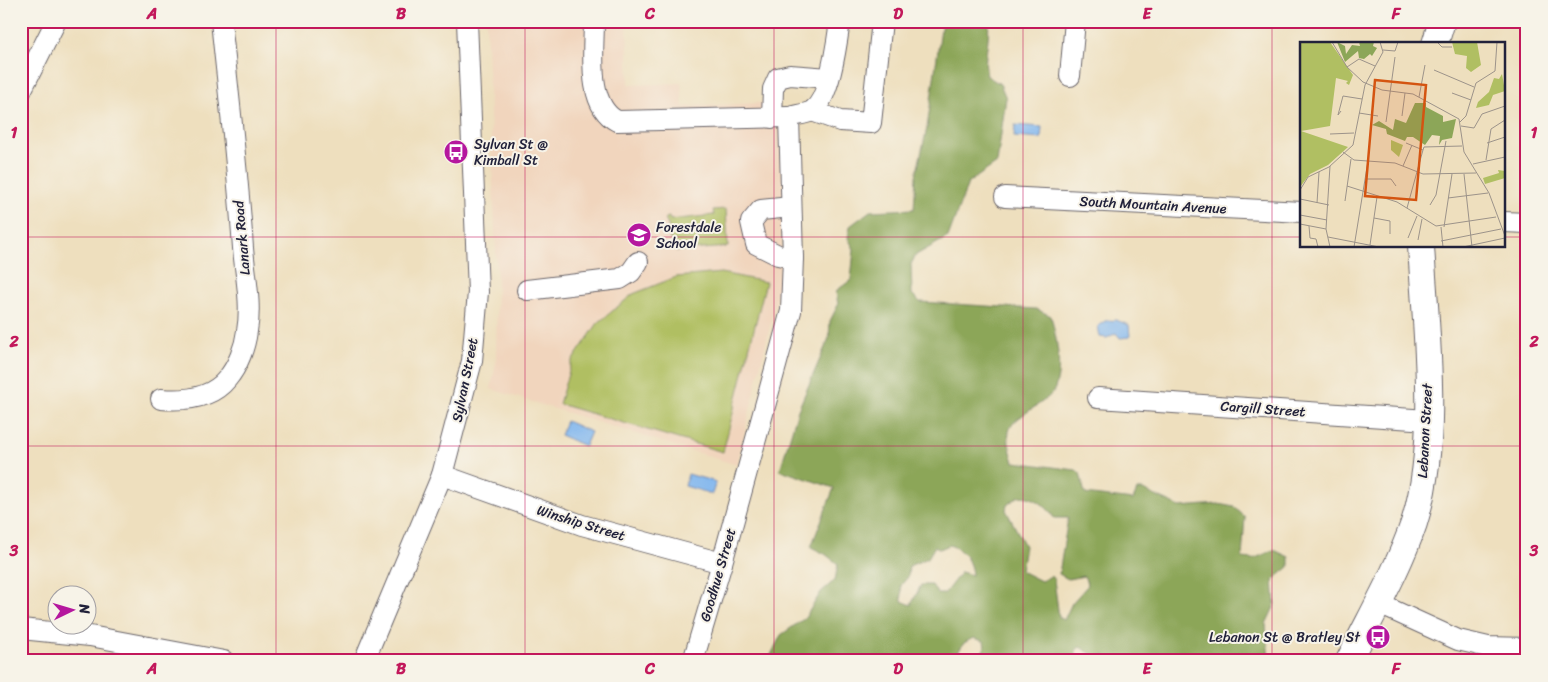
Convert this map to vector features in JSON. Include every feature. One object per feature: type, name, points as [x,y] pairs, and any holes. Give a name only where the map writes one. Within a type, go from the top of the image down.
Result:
[{"type":"main road","points":[[1436,42],[1442,21]]},
{"type":"main road","name":"Lebanon Street","points":[[1349,661],[1404,547],[1417,511],[1425,465],[1428,420],[1421,248]]},
{"type":"street","points":[[21,91],[56,21]]},
{"type":"street","name":"Lanark Road","points":[[161,399],[181,401],[199,398],[217,389],[228,379],[238,362],[248,330],[242,230],[221,21]]},
{"type":"street","name":"Sylvan Street","points":[[364,661],[442,476],[472,360],[476,323],[475,190],[468,21]]},
{"type":"street","points":[[594,21],[594,77],[597,93],[609,116],[617,121],[781,117],[812,111],[840,121],[870,123],[882,21]]},
{"type":"street","points":[[812,111],[821,99],[829,78],[840,21]]},
{"type":"street","points":[[1070,76],[1076,21]]},
{"type":"street","points":[[781,117],[774,86],[778,78],[790,75],[829,78]]},
{"type":"street","name":"Goodhue Street","points":[[693,661],[722,563],[791,311],[792,208],[781,117]]},
{"type":"street","name":"South Mountain Avenue","points":[[1005,197],[1300,212]]},
{"type":"street","points":[[792,208],[761,210],[751,222],[756,244],[778,255],[792,258]]},
{"type":"street","points":[[1506,222],[1527,223]]},
{"type":"street","points":[[527,290],[620,279],[631,272],[638,262]]},
{"type":"street","name":"Cargill Street","points":[[1098,398],[1428,420]]},
{"type":"street","name":"Winship Street","points":[[442,476],[582,525],[722,563]]},
{"type":"street","points":[[1377,603],[1458,640],[1488,647],[1527,648]]},
{"type":"street","points":[[21,629],[90,636],[224,661]]},
{"type":"shaded area","name":"Forestdale School","points":[[486,21],[627,21],[629,85],[681,83],[683,107],[778,102],[784,194],[781,279],[737,465],[491,389],[496,362],[497,276]]},
{"type":"green space","points":[[942,21],[988,21],[985,63],[987,76],[1000,84],[1006,98],[997,163],[968,183],[948,237],[916,255],[911,264],[912,294],[920,302],[1036,309],[1051,316],[1059,362],[1055,388],[1049,396],[1016,420],[1011,426],[1009,439],[1014,462],[1076,470],[1080,473],[1085,494],[1133,500],[1137,490],[1143,490],[1180,507],[1218,504],[1234,507],[1245,517],[1242,558],[1253,559],[1274,550],[1289,557],[1289,567],[1273,580],[1275,605],[1266,624],[1269,661],[1107,661],[1105,655],[1095,656],[1080,647],[1076,650],[1076,660],[1069,661],[977,661],[985,647],[984,641],[973,638],[964,643],[952,661],[768,661],[781,635],[805,618],[821,592],[835,580],[838,564],[825,554],[811,547],[834,488],[780,470],[798,410],[829,338],[830,321],[838,305],[836,291],[851,280],[854,249],[848,238],[850,226],[870,211],[914,209],[916,176],[927,128]],"holes":[[[1019,496],[1025,496],[1040,502],[1054,518],[1068,518],[1059,574],[1068,579],[1084,576],[1088,585],[1072,603],[1064,620],[1059,617],[1054,580],[1051,576],[1041,581],[1021,571],[1025,546],[1006,510],[1007,505]],[[949,545],[958,549],[965,556],[970,565],[972,575],[961,572],[944,594],[938,594],[932,585],[921,585],[911,605],[902,601],[901,585],[908,577],[909,566],[928,558],[935,546],[940,549]]]},
{"type":"green space","points":[[726,209],[728,247],[676,251],[675,240],[670,240],[669,228],[665,218],[669,217],[670,220],[714,215],[713,210]]},
{"type":"green space","points":[[721,273],[766,282],[723,452],[559,404],[572,361],[598,323],[633,294],[676,277]]},
{"type":"water","points":[[1015,125],[1042,127],[1041,139],[1014,137]]},
{"type":"water","points":[[1116,320],[1129,325],[1130,337],[1120,338],[1116,333],[1107,338],[1100,337],[1098,326],[1105,321]]},
{"type":"water","points":[[566,421],[591,432],[585,446],[560,435]]},
{"type":"water","points":[[688,474],[716,482],[712,494],[685,486]]},
{"type":"place","name":"Sylvan St @ Kimball St","points":[[456,152]]},
{"type":"place","name":"Forestdale School","points":[[639,235]]},
{"type":"place","name":"Lebanon St @ Bratley St","points":[[1378,637]]}]
